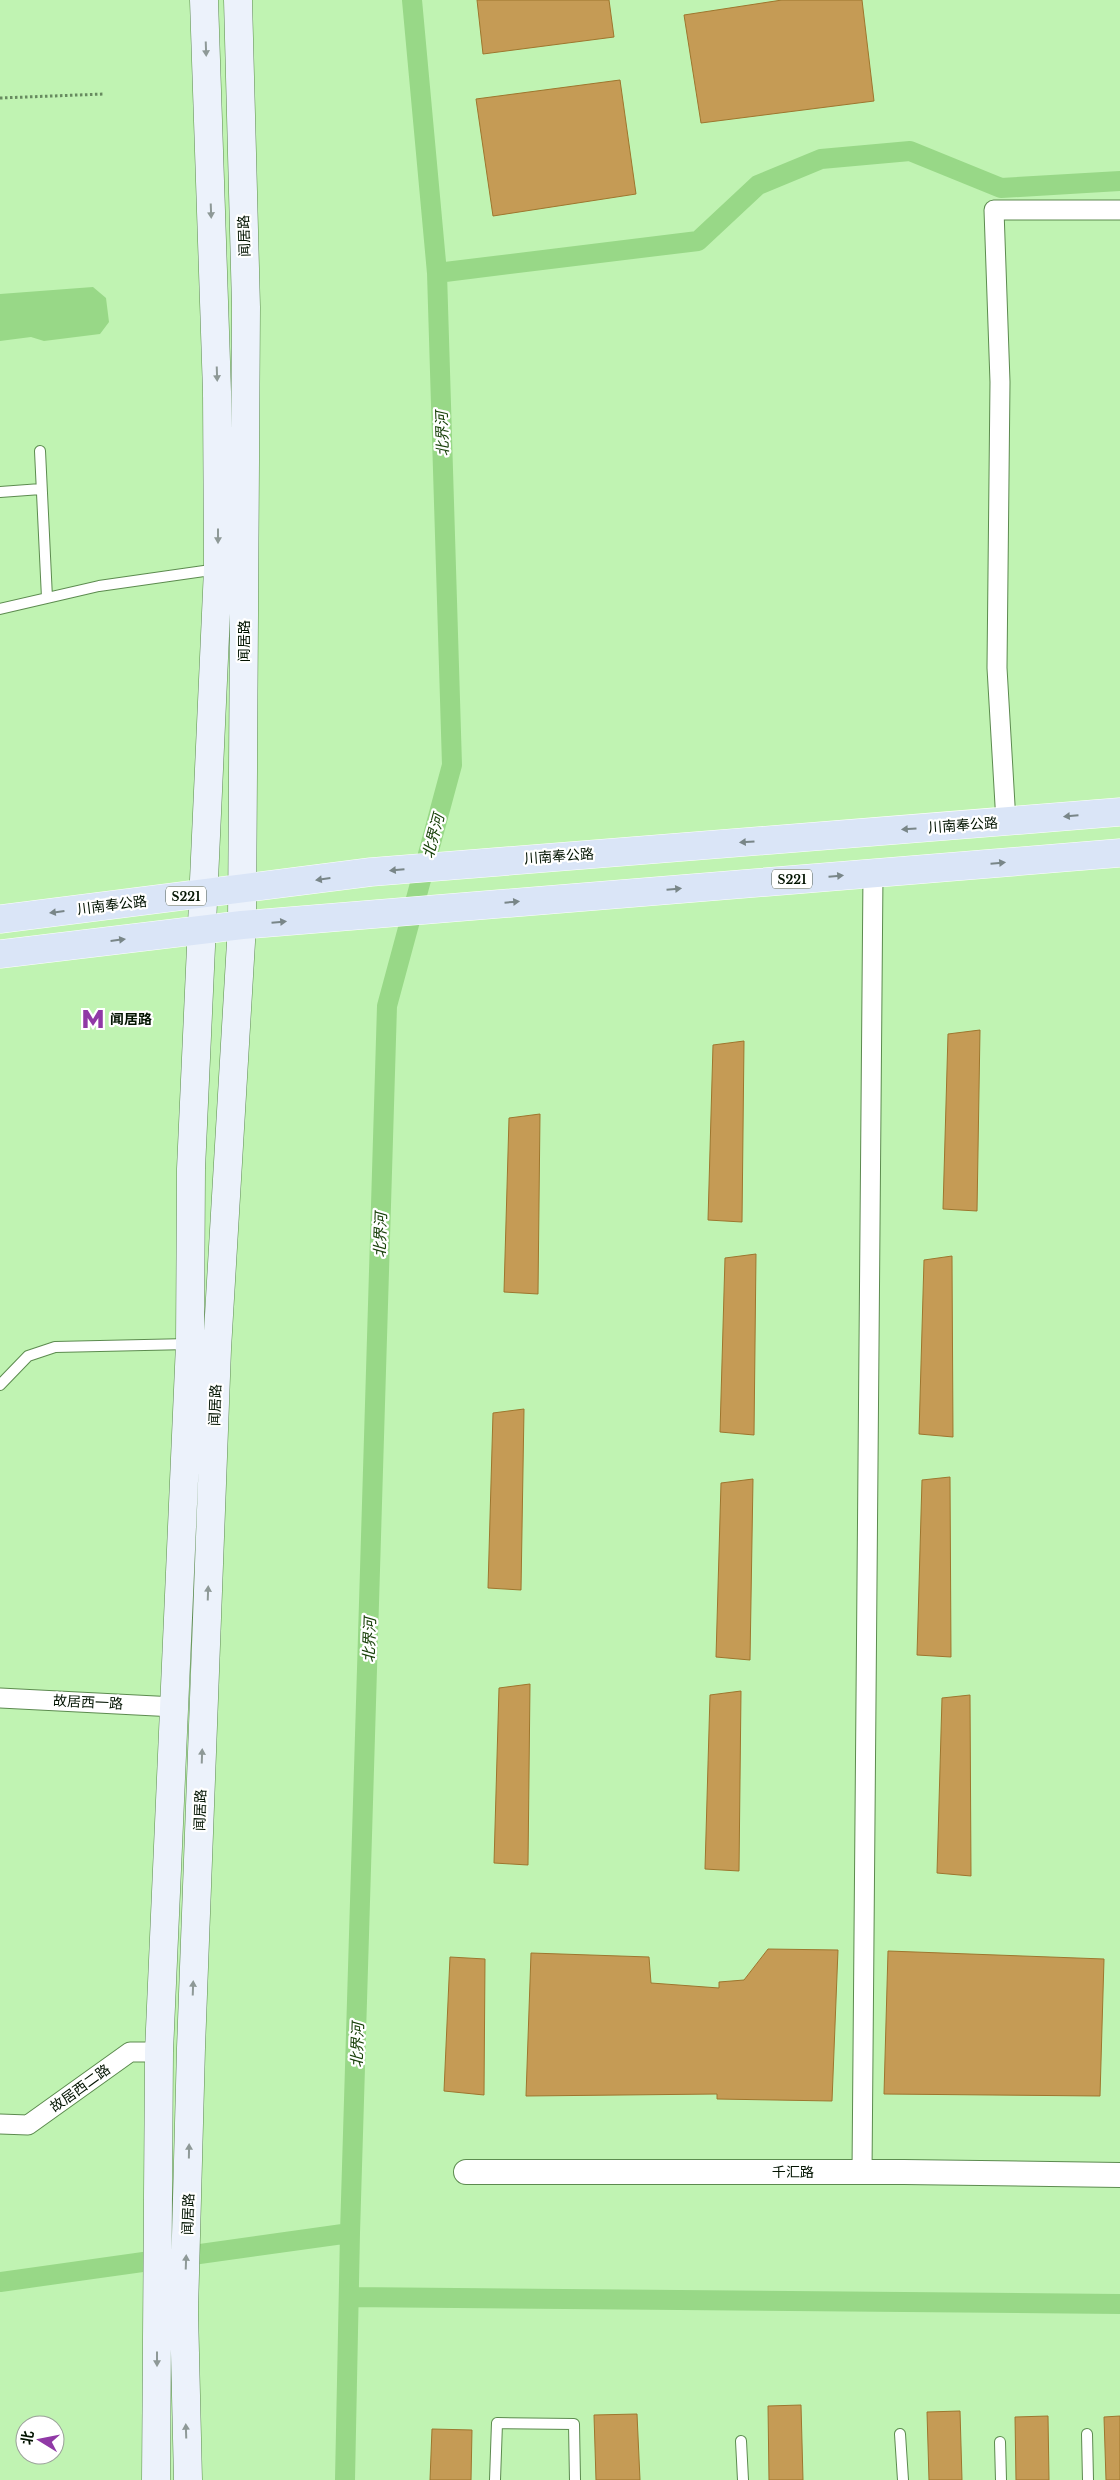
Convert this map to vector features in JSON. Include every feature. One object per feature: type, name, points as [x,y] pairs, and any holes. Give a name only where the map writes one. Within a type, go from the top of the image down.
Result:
[{"type":"main road","points":[[156,2480],[159,2052],[175,1707],[203,1346],[191,1168],[201,930],[231,567],[217,392],[204,0]]},
{"type":"main road","name":"闻居路","points":[[188,2480],[184,2311],[191,2048],[203,1346],[242,925],[231,567],[246,308],[238,0]]},
{"type":"main road","name":"川南奉公路","points":[[0,919],[371,872],[1120,812]]},
{"type":"main road","name":"S221","points":[[0,954],[242,925],[359,916],[464,905],[1120,853]]},
{"type":"street","points":[[1006,822],[997,668],[1000,382],[994,210],[1120,210]]},
{"type":"street","points":[[862,2172],[873,873]]},
{"type":"street","name":"故居西一路","points":[[0,1698],[175,1707]]},
{"type":"street","name":"故居西二路","points":[[0,2124],[28,2125],[130,2052],[159,2052]]},
{"type":"street","name":"千汇路","points":[[466,2172],[862,2172],[1120,2175]]},
{"type":"lane","points":[[40,451],[47,598]]},
{"type":"lane","points":[[0,492],[41,489]]},
{"type":"lane","points":[[0,609],[99,586],[231,567]]},
{"type":"lane","points":[[0,1385],[28,1356],[55,1347],[203,1346]]},
{"type":"lane","points":[[495,2480],[497,2423],[574,2424],[575,2480]]},
{"type":"lane","points":[[900,2434],[903,2480]]},
{"type":"lane","points":[[1087,2434],[1088,2480]]},
{"type":"lane","points":[[741,2441],[743,2480]]},
{"type":"lane","points":[[1000,2442],[1001,2480]]},
{"type":"path","points":[[0,98],[104,94]]},
{"type":"shaded area","points":[[93,287],[106,298],[109,322],[100,334],[44,341],[31,337],[0,341],[0,294]]},
{"type":"building","points":[[477,0],[609,0],[614,37],[483,54]]},
{"type":"building","points":[[782,0],[862,0],[874,101],[701,123],[684,15]]},
{"type":"building","points":[[620,80],[636,194],[493,216],[476,99]]},
{"type":"building","points":[[980,1030],[977,1211],[943,1209],[948,1034]]},
{"type":"building","points":[[744,1041],[742,1222],[708,1220],[713,1045]]},
{"type":"building","points":[[540,1114],[538,1294],[504,1292],[509,1118]]},
{"type":"building","points":[[756,1254],[754,1435],[720,1432],[725,1258]]},
{"type":"building","points":[[952,1256],[953,1437],[919,1434],[924,1260]]},
{"type":"building","points":[[524,1409],[521,1590],[488,1588],[493,1413]]},
{"type":"building","points":[[950,1477],[951,1657],[917,1655],[922,1480]]},
{"type":"building","points":[[753,1479],[750,1660],[716,1657],[721,1483]]},
{"type":"building","points":[[530,1684],[528,1865],[494,1863],[499,1688]]},
{"type":"building","points":[[741,1691],[739,1871],[705,1869],[710,1695]]},
{"type":"building","points":[[970,1695],[971,1876],[937,1873],[942,1698]]},
{"type":"building","points":[[768,1949],[838,1950],[832,2101],[717,2099],[717,2094],[526,2096],[531,1953],[649,1957],[651,1983],[719,1988],[719,1982],[744,1980]]},
{"type":"building","points":[[888,1951],[1104,1959],[1100,2096],[884,2094]]},
{"type":"building","points":[[450,1957],[485,1959],[484,2095],[444,2091]]},
{"type":"building","points":[[801,2405],[803,2480],[769,2480],[768,2406]]},
{"type":"building","points":[[960,2411],[962,2480],[929,2480],[927,2412]]},
{"type":"building","points":[[637,2414],[640,2480],[596,2480],[594,2415]]},
{"type":"building","points":[[1048,2416],[1049,2480],[1016,2480],[1015,2417]]},
{"type":"building","points":[[1120,2416],[1120,2480],[1106,2480],[1104,2417]]},
{"type":"building","points":[[432,2429],[472,2430],[471,2480],[430,2480]]},
{"type":"waterway","name":"北界河","points":[[345,2480],[350,2233],[387,1006],[452,765],[437,273],[412,0]]},
{"type":"waterway","points":[[437,273],[698,241],[758,185],[821,159],[910,151],[1001,188],[1120,181]]},
{"type":"waterway","points":[[0,2282],[350,2233]]},
{"type":"waterway","points":[[349,2297],[1120,2304]]},
{"type":"place","name":"闻居路","points":[[93,1019]]}]
